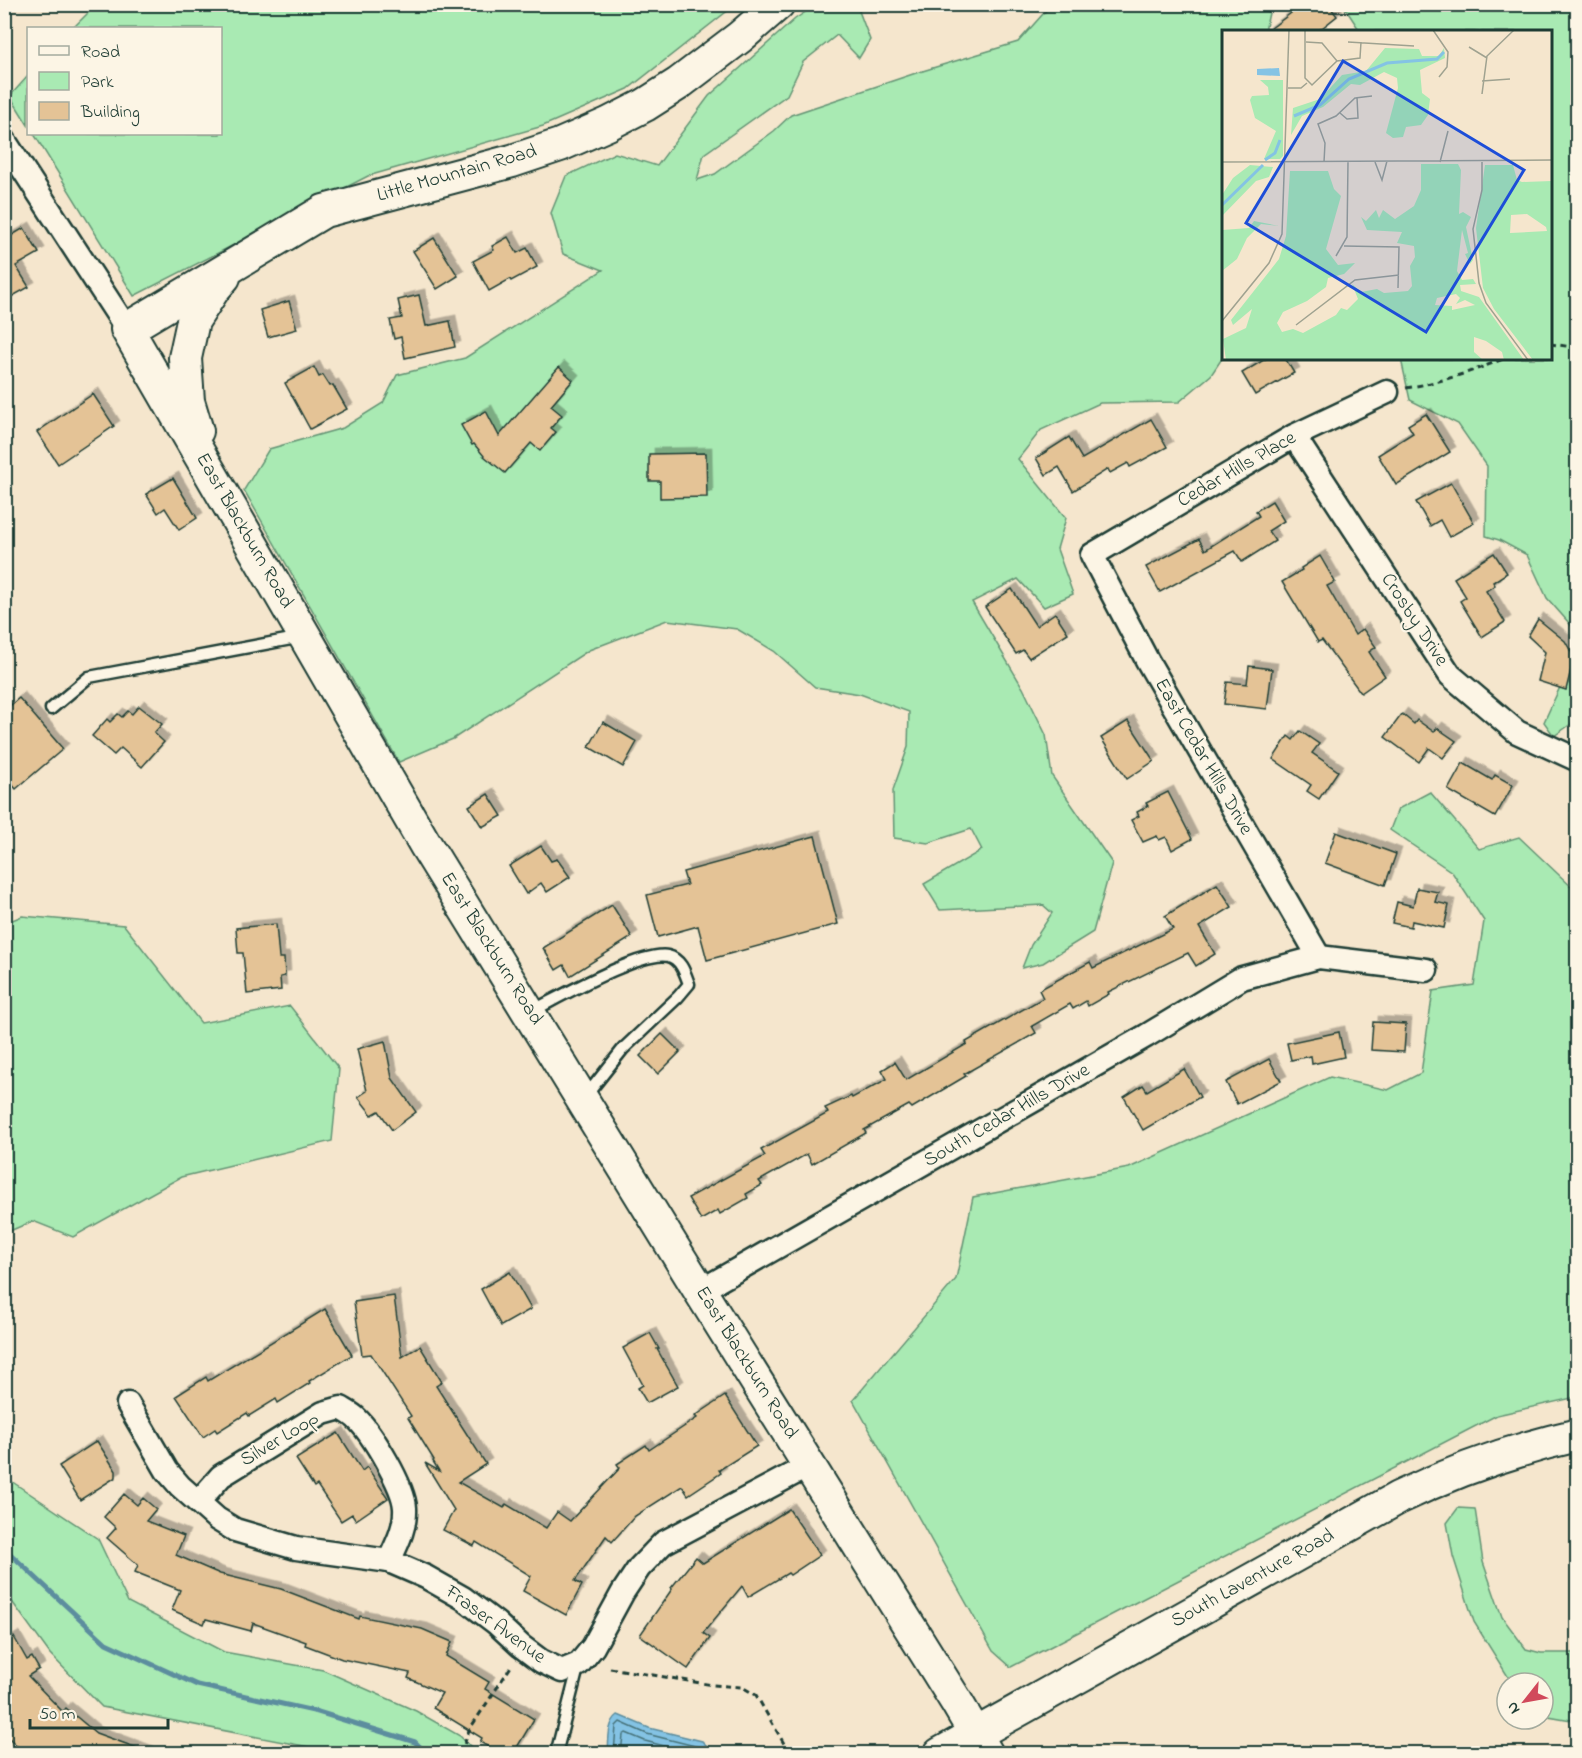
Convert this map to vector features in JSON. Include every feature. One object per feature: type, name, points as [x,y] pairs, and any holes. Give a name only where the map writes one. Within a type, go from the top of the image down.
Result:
[{"type":"street","name":"Little Mountain Road","points":[[127,329],[324,211],[512,161],[608,124],[645,105],[678,84],[740,37],[778,4]]},
{"type":"street","name":"East Blackburn Road","points":[[4,140],[127,329],[425,844],[981,1744]]},
{"type":"street","points":[[208,469],[188,401],[185,358],[193,321],[213,290],[235,265]]},
{"type":"street","name":"Cedar Hills Place","points":[[1092,555],[1294,436],[1387,392]]},
{"type":"street","name":"Crosby Drive","points":[[1294,436],[1450,675],[1518,732],[1578,760]]},
{"type":"street","name":"East Cedar Hills Drive","points":[[1092,555],[1147,660],[1318,957]]},
{"type":"street","points":[[1318,957],[1426,970]]},
{"type":"street","name":"South Cedar Hills Drive","points":[[700,1291],[1136,1042],[1242,978],[1318,957]]},
{"type":"street","name":"Fraser Avenue","points":[[128,1404],[167,1471],[180,1486],[217,1519],[235,1530],[296,1548],[389,1561],[426,1577],[463,1598],[541,1661],[562,1671],[579,1664]]},
{"type":"street","name":"Silver Loop","points":[[198,1502],[221,1476],[323,1413],[341,1408],[355,1416],[369,1434],[400,1487],[405,1507],[403,1530],[389,1561]]},
{"type":"street","name":"South Laventure Road","points":[[940,1754],[981,1744],[1398,1498],[1467,1467],[1540,1443],[1578,1435]]},
{"type":"street","points":[[579,1664],[593,1647],[639,1568],[663,1543],[810,1464]]},
{"type":"lane","points":[[51,709],[88,677],[305,636]]},
{"type":"lane","points":[[529,1012],[609,972],[653,956],[667,956],[678,961],[685,972],[689,984],[623,1049],[583,1099]]},
{"type":"lane","points":[[556,1754],[579,1664]]},
{"type":"path","points":[[1552,344],[1573,346],[1578,349]]},
{"type":"path","points":[[1387,392],[1431,384],[1470,373],[1499,360]]},
{"type":"path","points":[[461,1754],[469,1730],[512,1665]]},
{"type":"path","points":[[610,1668],[713,1685],[742,1687],[756,1695],[790,1754]]},
{"type":"green space","points":[[1258,4],[1269,13],[1265,30],[1222,30],[1222,358],[1211,375],[1179,402],[1100,403],[1041,430],[1018,459],[1066,518],[1057,549],[1073,594],[1044,607],[1018,579],[972,602],[1023,688],[1046,735],[1052,776],[1112,863],[1093,932],[1043,963],[1022,968],[1031,945],[1052,913],[1043,905],[940,910],[924,884],[982,850],[971,829],[928,843],[894,838],[893,790],[908,747],[909,712],[860,694],[815,687],[774,651],[737,629],[667,620],[589,650],[453,739],[399,762],[244,490],[269,449],[343,428],[383,403],[397,375],[465,358],[603,270],[563,254],[551,213],[566,176],[615,153],[657,166],[709,96],[795,19],[816,5],[867,5],[859,11],[870,40],[859,58],[837,35],[803,62],[787,95],[704,154],[697,180],[715,174],[774,131],[791,115],[1018,42],[1051,5]]},
{"type":"green space","points":[[96,5],[735,5],[628,89],[543,126],[368,176],[134,296],[35,135],[222,135],[222,27],[74,27]]},
{"type":"green space","points":[[1343,5],[1577,5],[1577,632],[1547,598],[1527,555],[1499,540],[1486,536],[1487,466],[1458,424],[1410,400],[1401,360],[1552,360],[1552,30],[1359,30]]},
{"type":"green space","points":[[27,77],[27,123],[10,96]]},
{"type":"green space","points":[[1577,650],[1577,710],[1571,724],[1554,736],[1544,722]]},
{"type":"green space","points":[[1430,792],[1479,849],[1519,837],[1577,892],[1577,1397],[1497,1415],[1011,1667],[993,1651],[853,1400],[956,1279],[973,1197],[1129,1168],[1330,1077],[1388,1090],[1421,1073],[1433,991],[1474,985],[1484,921],[1452,872],[1390,830],[1398,809]]},
{"type":"green space","points":[[22,916],[124,925],[201,1023],[290,1006],[339,1069],[332,1141],[181,1177],[73,1237],[33,1221],[5,1233],[5,923]]},
{"type":"green space","points":[[5,1477],[98,1539],[128,1602],[224,1652],[323,1670],[416,1711],[460,1736],[477,1753],[340,1753],[102,1707],[50,1654],[5,1592]]},
{"type":"green space","points":[[1458,1508],[1475,1509],[1483,1562],[1502,1617],[1526,1649],[1541,1653],[1577,1653],[1577,1718],[1571,1720],[1555,1717],[1555,1671],[1505,1671],[1474,1622],[1453,1556],[1447,1523]]},
{"type":"water","points":[[618,1715],[649,1728],[702,1741],[714,1753],[608,1753],[610,1727]]},
{"type":"building","points":[[1303,4],[1328,4],[1337,16],[1320,30],[1269,30]]},
{"type":"building","points":[[24,228],[39,253],[16,266],[29,287],[11,297],[4,286],[4,240]]},
{"type":"building","points":[[508,237],[517,253],[527,248],[537,267],[489,291],[473,261],[494,250],[492,246]]},
{"type":"building","points":[[434,238],[458,276],[437,289],[413,251]]},
{"type":"building","points":[[419,295],[426,326],[450,321],[455,347],[405,358],[401,337],[394,339],[390,320],[402,318],[398,300]]},
{"type":"building","points":[[289,301],[297,329],[268,337],[260,310]]},
{"type":"building","points":[[1264,360],[1286,360],[1294,373],[1255,395],[1242,373]]},
{"type":"building","points":[[314,367],[319,377],[323,375],[330,386],[333,385],[347,409],[310,429],[285,383]]},
{"type":"building","points":[[559,367],[573,380],[551,406],[562,415],[551,428],[556,432],[540,451],[531,443],[505,473],[484,456],[474,444],[472,445],[461,425],[486,411],[499,436]]},
{"type":"building","points":[[93,394],[114,426],[58,464],[37,432]]},
{"type":"building","points":[[1426,414],[1450,452],[1396,485],[1378,455],[1413,433],[1408,425]]},
{"type":"building","points":[[1151,419],[1167,447],[1130,467],[1128,463],[1110,473],[1108,469],[1073,491],[1059,467],[1046,475],[1036,458],[1069,437],[1082,459]]},
{"type":"building","points":[[706,453],[707,497],[660,498],[660,481],[649,481],[649,454]]},
{"type":"building","points":[[173,478],[197,518],[179,530],[165,508],[158,513],[146,494]]},
{"type":"building","points":[[1451,483],[1474,523],[1449,537],[1440,520],[1430,526],[1416,502]]},
{"type":"building","points":[[1272,501],[1284,521],[1268,531],[1275,541],[1242,562],[1235,551],[1160,592],[1146,567],[1199,539],[1205,550],[1259,516],[1256,511]]},
{"type":"building","points":[[1494,553],[1507,573],[1493,582],[1495,585],[1486,591],[1505,622],[1482,637],[1460,601],[1466,597],[1454,578]]},
{"type":"building","points":[[1320,556],[1335,582],[1327,586],[1355,635],[1363,629],[1376,647],[1369,652],[1385,676],[1361,693],[1322,640],[1318,642],[1282,582]]},
{"type":"building","points":[[1012,589],[1036,626],[1055,613],[1068,633],[1029,658],[1023,650],[1016,654],[985,607]]},
{"type":"building","points":[[1538,619],[1565,641],[1574,657],[1566,690],[1538,681],[1545,652],[1528,636]]},
{"type":"building","points":[[1249,666],[1272,669],[1267,709],[1224,704],[1227,682],[1247,684]]},
{"type":"building","points":[[19,698],[63,749],[16,789],[4,775],[4,711]]},
{"type":"building","points":[[139,706],[162,724],[154,733],[164,742],[142,767],[121,748],[114,755],[92,736],[107,719],[110,722],[118,714],[122,717],[128,711],[132,714]]},
{"type":"building","points":[[1402,714],[1414,724],[1417,720],[1434,732],[1437,728],[1456,741],[1443,758],[1429,748],[1419,762],[1385,737]]},
{"type":"building","points":[[1128,721],[1154,761],[1127,779],[1101,738]]},
{"type":"building","points":[[603,722],[637,742],[623,767],[589,747]]},
{"type":"building","points":[[1300,731],[1319,744],[1312,753],[1338,771],[1319,799],[1307,791],[1311,785],[1273,759],[1288,736],[1293,740]]},
{"type":"building","points":[[1463,763],[1492,780],[1495,775],[1513,785],[1495,817],[1448,790]]},
{"type":"building","points":[[1168,792],[1192,839],[1172,850],[1166,837],[1159,840],[1157,836],[1143,842],[1131,820],[1139,816],[1137,812],[1148,806],[1146,803]]},
{"type":"building","points":[[488,794],[502,816],[482,827],[469,806]]},
{"type":"building","points":[[1336,832],[1396,854],[1385,885],[1325,863]]},
{"type":"building","points":[[815,836],[838,924],[707,960],[698,926],[658,937],[647,895],[687,885],[683,872]]},
{"type":"building","points":[[541,846],[551,861],[557,859],[570,877],[547,892],[541,883],[526,894],[509,866]]},
{"type":"building","points":[[1217,884],[1232,907],[1199,927],[1215,954],[1196,966],[1188,953],[1108,992],[1109,994],[1088,1006],[1086,1001],[1073,1009],[1070,1004],[1032,1026],[1036,1033],[964,1074],[966,1076],[912,1108],[909,1105],[864,1130],[866,1133],[812,1164],[807,1154],[759,1181],[762,1185],[746,1194],[748,1198],[720,1214],[718,1210],[701,1220],[688,1198],[765,1156],[761,1150],[828,1113],[825,1108],[851,1096],[852,1098],[887,1079],[882,1070],[895,1062],[906,1080],[1043,998],[1039,990],[1090,962],[1093,968],[1173,929],[1165,916]]},
{"type":"building","points":[[1417,888],[1438,892],[1435,902],[1449,905],[1444,928],[1412,921],[1411,927],[1392,923],[1397,902],[1413,906]]},
{"type":"building","points":[[612,905],[632,937],[570,976],[564,965],[556,970],[543,948]]},
{"type":"building","points":[[276,924],[279,958],[284,958],[285,976],[280,977],[281,990],[247,994],[243,953],[238,953],[236,928]]},
{"type":"building","points":[[1373,1022],[1406,1024],[1404,1052],[1371,1050]]},
{"type":"building","points":[[1339,1032],[1344,1057],[1312,1064],[1311,1056],[1291,1060],[1287,1043]]},
{"type":"building","points":[[662,1034],[680,1052],[658,1074],[640,1056]]},
{"type":"building","points":[[385,1041],[392,1078],[416,1112],[392,1130],[379,1111],[372,1115],[358,1097],[367,1091],[357,1049]]},
{"type":"building","points":[[1269,1059],[1281,1081],[1237,1104],[1226,1082]]},
{"type":"building","points":[[1184,1069],[1200,1097],[1143,1130],[1124,1097],[1143,1085],[1147,1091]]},
{"type":"building","points":[[510,1272],[531,1309],[501,1326],[481,1289]]},
{"type":"building","points":[[394,1296],[402,1357],[420,1346],[442,1382],[436,1386],[486,1464],[458,1482],[504,1508],[506,1504],[546,1528],[557,1512],[570,1521],[620,1468],[617,1464],[646,1445],[649,1450],[725,1396],[757,1446],[719,1470],[721,1473],[688,1495],[682,1486],[635,1516],[612,1542],[606,1536],[575,1581],[582,1585],[566,1615],[523,1591],[531,1576],[476,1542],[474,1546],[443,1530],[454,1510],[425,1463],[439,1471],[434,1460],[408,1418],[411,1416],[371,1354],[362,1355],[354,1302]]},
{"type":"building","points":[[325,1309],[352,1355],[278,1403],[276,1399],[249,1416],[247,1413],[217,1432],[215,1429],[203,1437],[176,1396],[206,1377],[208,1381]]},
{"type":"building","points":[[650,1333],[678,1386],[647,1403],[638,1388],[643,1385],[623,1348]]},
{"type":"building","points":[[338,1433],[362,1471],[367,1467],[388,1498],[356,1520],[352,1514],[341,1521],[317,1485],[314,1487],[296,1459]]},
{"type":"building","points":[[97,1441],[116,1471],[116,1477],[80,1500],[59,1466]]},
{"type":"building","points":[[124,1494],[137,1505],[143,1498],[156,1509],[146,1521],[184,1536],[176,1555],[220,1574],[281,1589],[359,1619],[360,1616],[422,1629],[452,1642],[446,1656],[489,1682],[485,1689],[534,1719],[513,1754],[500,1754],[480,1742],[482,1738],[433,1708],[442,1693],[408,1678],[410,1673],[342,1659],[305,1645],[306,1642],[253,1623],[251,1631],[206,1619],[204,1624],[172,1610],[180,1590],[135,1572],[138,1565],[107,1538],[116,1528],[104,1517]]},
{"type":"building","points":[[789,1509],[820,1555],[790,1575],[788,1573],[748,1597],[742,1586],[703,1633],[710,1638],[688,1669],[640,1635],[671,1588],[696,1557],[703,1563]]},
{"type":"building","points":[[14,1637],[27,1660],[32,1657],[39,1669],[28,1676],[63,1712],[66,1708],[96,1733],[148,1752],[147,1754],[25,1754],[4,1733],[4,1643]]},
{"type":"waterway","points":[[4,1548],[106,1643],[197,1685],[318,1712],[415,1742],[427,1754]]}]
